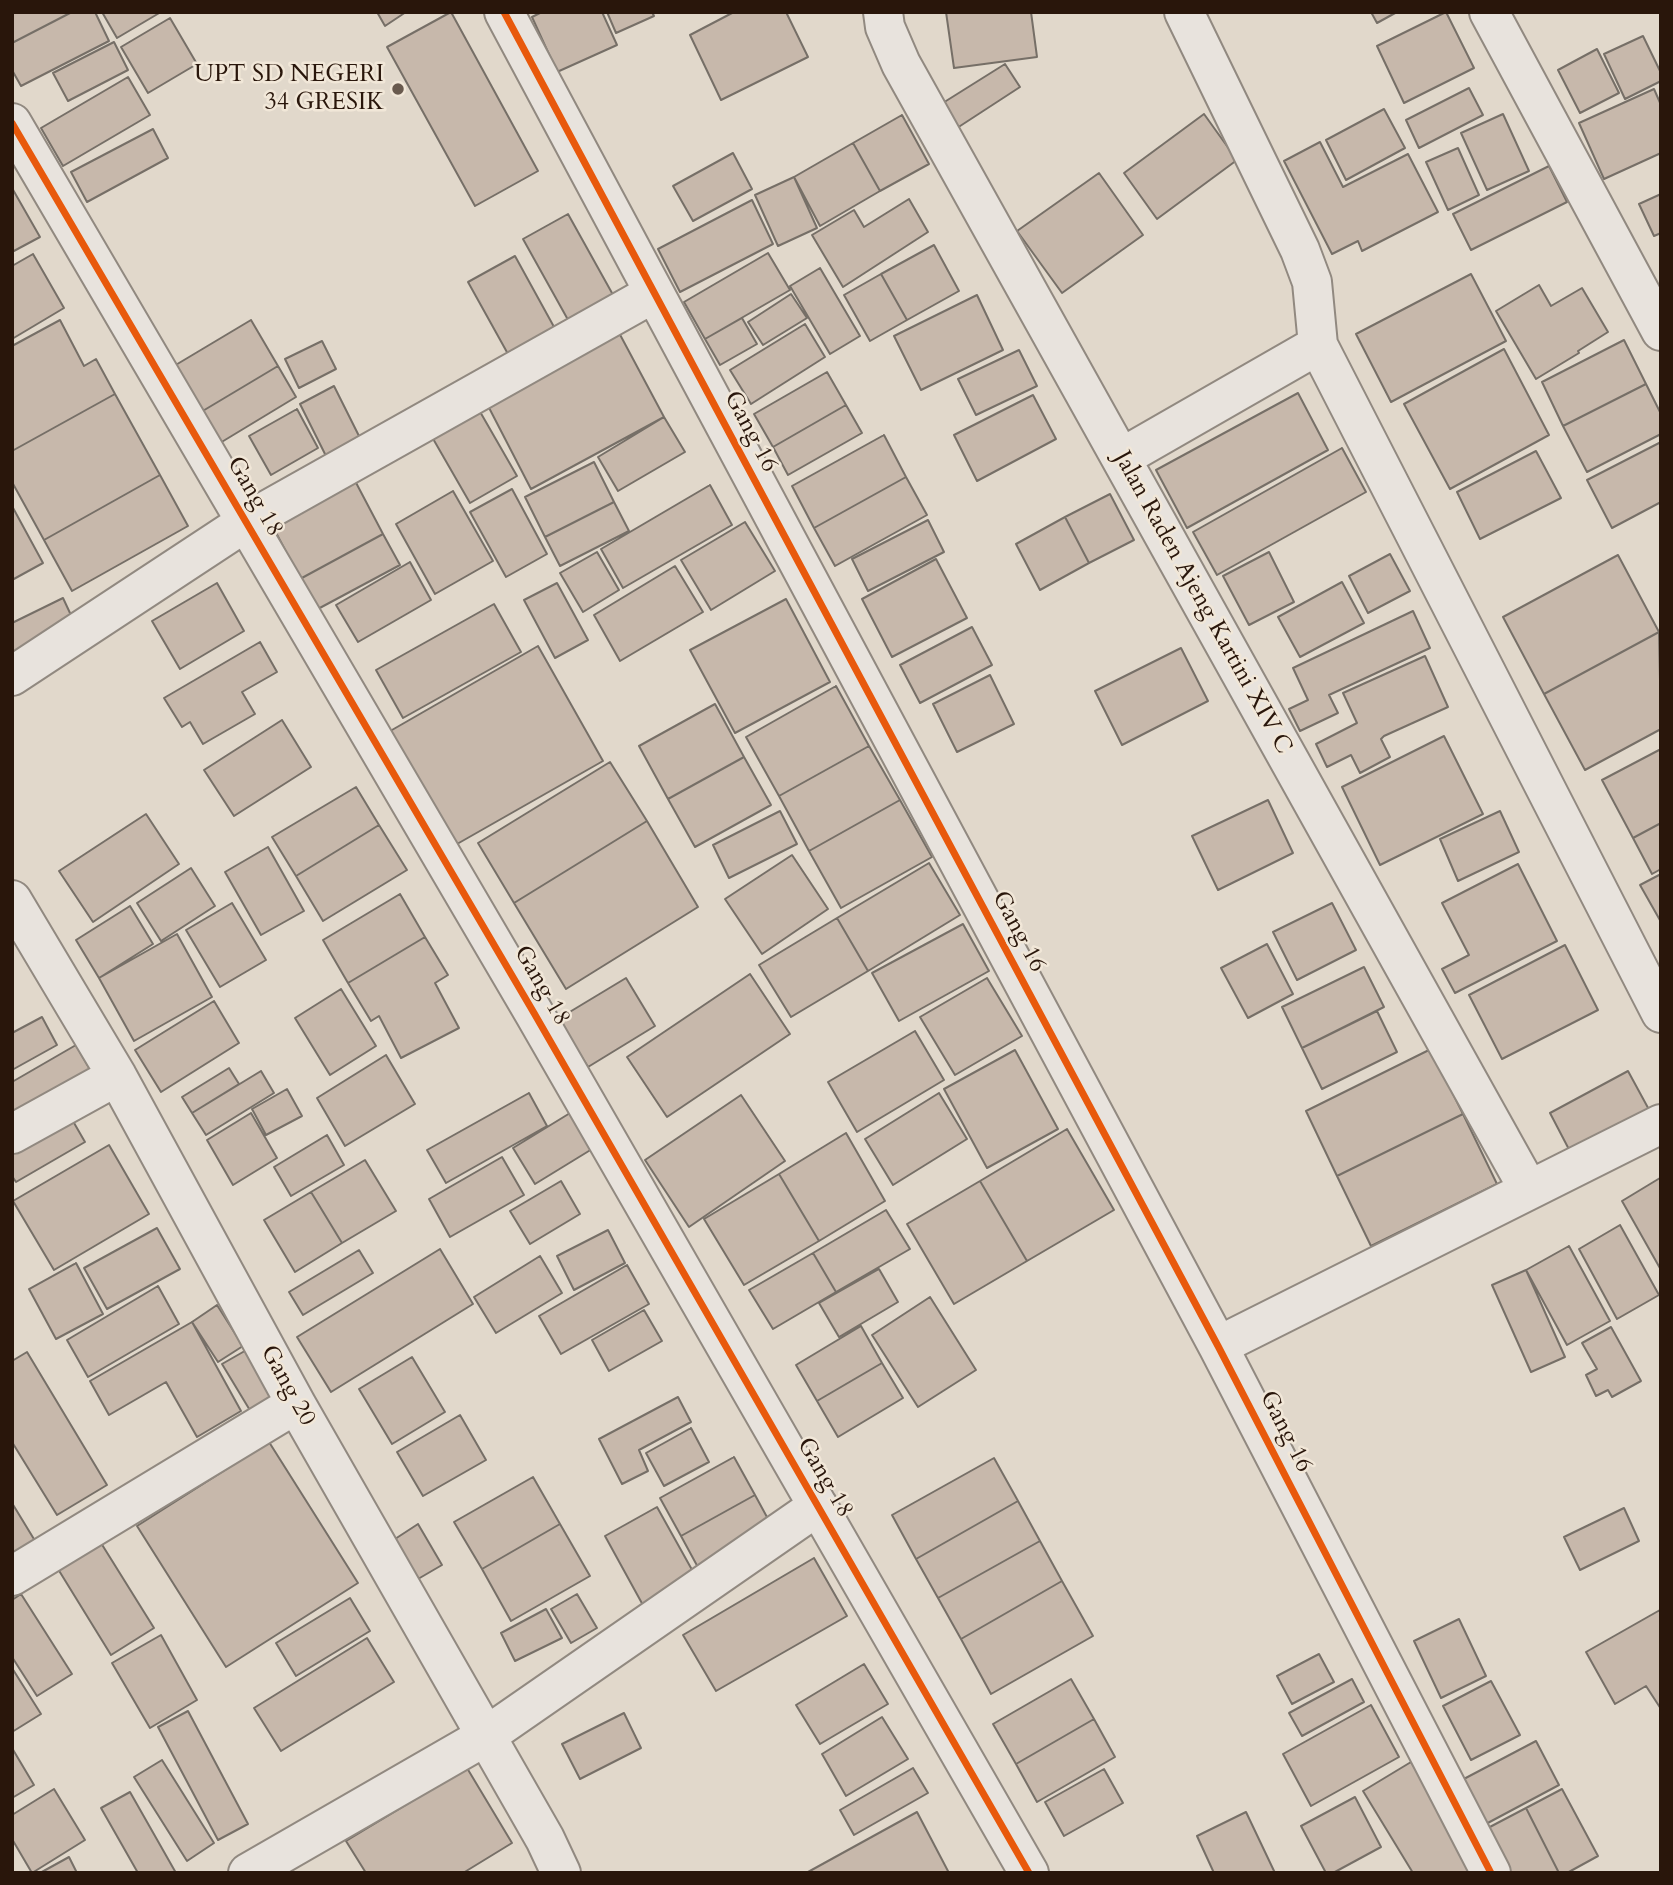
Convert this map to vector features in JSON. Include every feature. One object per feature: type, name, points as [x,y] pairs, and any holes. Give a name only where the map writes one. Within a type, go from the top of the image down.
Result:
[{"type":"street","name":"Gang 16","points":[[504,12],[1218,1346],[1492,1873]]},
{"type":"street","name":"Jalan Raden Ajeng Kartini XIV C","points":[[883,12],[885,27],[901,64],[1529,1190]]},
{"type":"street","points":[[1184,12],[1300,250],[1312,282],[1318,345],[1661,1013]]},
{"type":"street","points":[[1489,12],[1661,331]]},
{"type":"street","name":"Gang 18","points":[[12,123],[534,1013],[1029,1873]]},
{"type":"street","points":[[12,676],[246,522],[654,293]]},
{"type":"street","points":[[1121,458],[1318,345]]},
{"type":"street","name":"Gang 20","points":[[12,900],[117,1076],[296,1404],[545,1839],[561,1873]]},
{"type":"street","points":[[12,1134],[117,1076]]},
{"type":"street","points":[[1218,1346],[1661,1124]]},
{"type":"street","points":[[12,1576],[296,1404]]},
{"type":"street","points":[[248,1873],[486,1736],[818,1506]]},
{"type":"building","points":[[12,12],[72,12],[12,43]]},
{"type":"building","points":[[72,12],[95,12],[109,41],[21,86],[12,70],[12,43]]},
{"type":"building","points":[[102,12],[161,12],[117,38]]},
{"type":"building","points":[[377,12],[406,12],[385,26]]},
{"type":"building","points":[[451,12],[538,171],[475,206],[387,47]]},
{"type":"building","points":[[542,12],[602,12],[617,45],[557,72],[532,17]]},
{"type":"building","points":[[607,12],[652,12],[654,16],[616,33]]},
{"type":"building","points":[[734,12],[786,12],[808,57],[721,100],[690,35]]},
{"type":"building","points":[[946,12],[1031,12],[1037,57],[954,68]]},
{"type":"building","points":[[1371,12],[1397,12],[1377,23]]},
{"type":"building","points":[[1446,12],[1474,68],[1404,103],[1377,46]]},
{"type":"building","points":[[170,18],[197,64],[148,93],[121,47]]},
{"type":"building","points":[[1643,36],[1661,73],[1661,81],[1625,99],[1604,54]]},
{"type":"building","points":[[114,42],[128,70],[68,101],[53,73]]},
{"type":"building","points":[[1597,49],[1619,93],[1580,113],[1558,70]]},
{"type":"building","points":[[1005,64],[1020,87],[954,130],[938,106]]},
{"type":"building","points":[[128,77],[150,115],[63,166],[41,128]]},
{"type":"building","points":[[1469,88],[1483,115],[1419,148],[1406,120]]},
{"type":"building","points":[[1654,89],[1661,105],[1661,153],[1604,179],[1579,123]]},
{"type":"building","points":[[1384,109],[1405,148],[1346,180],[1326,140]]},
{"type":"building","points":[[1204,114],[1237,160],[1157,219],[1124,173]]},
{"type":"building","points":[[1503,114],[1529,171],[1487,190],[1461,133]]},
{"type":"building","points":[[902,115],[929,164],[880,191],[853,143]]},
{"type":"building","points":[[153,129],[168,158],[87,202],[71,172]]},
{"type":"building","points":[[1320,142],[1343,187],[1408,154],[1438,212],[1362,251],[1358,241],[1332,254],[1284,161]]},
{"type":"building","points":[[853,143],[880,191],[820,226],[794,177]]},
{"type":"building","points":[[1458,148],[1479,195],[1448,210],[1426,162]]},
{"type":"building","points":[[733,153],[752,189],[693,221],[673,186]]},
{"type":"building","points":[[1549,166],[1567,202],[1471,250],[1453,214]]},
{"type":"building","points":[[1099,173],[1143,235],[1062,293],[1017,231]]},
{"type":"building","points":[[794,177],[817,228],[778,246],[755,195]]},
{"type":"building","points":[[12,188],[40,237],[12,252]]},
{"type":"building","points":[[1661,194],[1661,233],[1654,236],[1639,204]]},
{"type":"building","points":[[909,199],[928,232],[843,287],[812,235],[854,210],[864,227]]},
{"type":"building","points":[[752,200],[773,244],[680,292],[658,249]]},
{"type":"building","points":[[568,214],[617,302],[572,327],[523,239]]},
{"type":"building","points":[[934,245],[959,291],[907,320],[881,274]]},
{"type":"building","points":[[768,253],[790,290],[705,339],[684,302]]},
{"type":"building","points":[[33,254],[64,308],[12,339],[12,266]]},
{"type":"building","points":[[515,256],[559,336],[513,363],[468,282]]},
{"type":"building","points":[[820,268],[860,336],[830,354],[790,286]]},
{"type":"building","points":[[881,274],[907,320],[870,341],[844,295]]},
{"type":"building","points":[[1471,274],[1506,341],[1391,402],[1356,334]]},
{"type":"building","points":[[1539,285],[1551,306],[1582,288],[1608,332],[1536,379],[1496,311]]},
{"type":"building","points":[[791,294],[807,318],[763,345],[748,322]]},
{"type":"building","points":[[977,295],[1003,350],[921,390],[894,336]]},
{"type":"building","points":[[742,318],[757,344],[720,365],[705,339]]},
{"type":"building","points":[[60,320],[84,366],[96,359],[115,394],[12,451],[12,346]]},
{"type":"building","points":[[251,320],[278,366],[201,412],[174,366]]},
{"type":"building","points":[[805,324],[825,357],[751,404],[730,370]]},
{"type":"building","points":[[617,329],[664,417],[531,489],[485,400]]},
{"type":"building","points":[[1624,340],[1646,384],[1563,426],[1542,382]]},
{"type":"building","points":[[322,341],[336,369],[299,388],[285,359]]},
{"type":"building","points":[[1504,349],[1549,435],[1450,489],[1404,404]]},
{"type":"building","points":[[1019,350],[1037,386],[976,415],[958,379]]},
{"type":"building","points":[[278,366],[296,397],[220,443],[201,412]]},
{"type":"building","points":[[827,372],[846,405],[773,447],[754,414]]},
{"type":"building","points":[[1646,384],[1661,414],[1661,434],[1587,472],[1563,426]]},
{"type":"building","points":[[334,386],[363,444],[329,462],[300,404]]},
{"type":"building","points":[[1298,393],[1328,450],[1187,528],[1156,470]]},
{"type":"building","points":[[115,394],[160,475],[44,540],[12,482],[12,451]]},
{"type":"building","points":[[1033,395],[1056,439],[977,481],[954,435]]},
{"type":"building","points":[[475,403],[517,476],[470,503],[428,430]]},
{"type":"building","points":[[846,405],[862,433],[788,475],[773,447]]},
{"type":"building","points":[[297,409],[318,448],[271,475],[249,436]]},
{"type":"building","points":[[664,417],[685,452],[618,491],[598,457]]},
{"type":"building","points":[[884,435],[906,477],[814,528],[792,486]]},
{"type":"building","points":[[1661,442],[1661,502],[1612,528],[1587,480]]},
{"type":"building","points":[[1342,448],[1366,492],[1217,575],[1193,532]]},
{"type":"building","points":[[1536,451],[1561,498],[1480,539],[1457,492]]},
{"type":"building","points":[[594,462],[614,502],[545,537],[525,497]]},
{"type":"building","points":[[160,475],[188,526],[72,591],[44,540]]},
{"type":"building","points":[[353,477],[383,534],[300,579],[270,521]]},
{"type":"building","points":[[906,477],[927,515],[835,566],[814,528]]},
{"type":"building","points":[[710,485],[732,525],[623,588],[601,549]]},
{"type":"building","points":[[512,489],[547,554],[506,577],[470,512]]},
{"type":"building","points":[[453,491],[493,561],[435,594],[396,524]]},
{"type":"building","points":[[1110,494],[1134,540],[1089,563],[1065,517]]},
{"type":"building","points":[[614,502],[629,531],[560,566],[545,537]]},
{"type":"building","points":[[12,506],[43,563],[12,580]]},
{"type":"building","points":[[1065,517],[1089,563],[1040,590],[1016,544]]},
{"type":"building","points":[[928,520],[944,552],[868,591],[852,559]]},
{"type":"building","points":[[745,522],[775,571],[711,610],[681,560]]},
{"type":"building","points":[[383,534],[400,565],[316,610],[300,579]]},
{"type":"building","points":[[597,552],[619,590],[583,612],[560,573]]},
{"type":"building","points":[[1269,552],[1294,602],[1249,625],[1223,576]]},
{"type":"building","points":[[1390,554],[1410,591],[1368,613],[1349,576]]},
{"type":"building","points":[[1618,555],[1659,632],[1544,694],[1503,617]]},
{"type":"building","points":[[936,559],[967,618],[892,657],[862,599]]},
{"type":"building","points":[[410,562],[431,600],[358,642],[336,605]]},
{"type":"building","points":[[675,566],[703,612],[620,661],[594,615]]},
{"type":"building","points":[[1342,582],[1364,623],[1300,657],[1278,617]]},
{"type":"building","points":[[217,583],[244,631],[180,669],[152,621]]},
{"type":"building","points":[[557,583],[588,640],[555,658],[524,600]]},
{"type":"building","points":[[63,598],[77,628],[12,659],[12,623]]},
{"type":"building","points":[[786,599],[830,682],[735,733],[690,650]]},
{"type":"building","points":[[494,604],[521,652],[403,718],[376,670]]},
{"type":"building","points":[[1413,611],[1430,648],[1329,695],[1338,713],[1300,731],[1289,709],[1308,700],[1293,668]]},
{"type":"building","points":[[972,627],[992,665],[920,703],[900,665]]},
{"type":"building","points":[[1659,632],[1661,729],[1585,770],[1544,694]]},
{"type":"building","points":[[260,642],[277,672],[242,692],[255,714],[203,744],[190,722],[182,727],[164,698]]},
{"type":"building","points":[[538,646],[603,761],[450,848],[385,734]]},
{"type":"building","points":[[1181,648],[1208,701],[1122,745],[1095,691]]},
{"type":"building","points":[[1425,656],[1448,707],[1384,736],[1381,739],[1390,757],[1360,773],[1351,755],[1327,767],[1316,744],[1357,723],[1343,693]]},
{"type":"building","points":[[990,675],[1014,724],[957,752],[933,704]]},
{"type":"building","points":[[836,686],[869,746],[779,796],[746,737]]},
{"type":"building","points":[[715,704],[744,757],[668,799],[639,746]]},
{"type":"building","points":[[282,720],[311,767],[234,816],[204,770]]},
{"type":"building","points":[[1444,736],[1483,814],[1380,865],[1342,787]]},
{"type":"building","points":[[869,746],[900,800],[809,851],[779,796]]},
{"type":"building","points":[[1661,749],[1661,823],[1633,838],[1602,780]]},
{"type":"building","points":[[744,757],[771,805],[695,847],[668,799]]},
{"type":"building","points":[[610,762],[647,821],[514,903],[478,843]]},
{"type":"building","points":[[356,787],[379,825],[296,876],[272,837]]},
{"type":"building","points":[[900,800],[932,857],[841,908],[809,851]]},
{"type":"building","points":[[1268,800],[1293,853],[1218,890],[1192,836]]},
{"type":"building","points":[[780,811],[797,844],[729,878],[713,845]]},
{"type":"building","points":[[1500,811],[1519,852],[1458,881],[1440,839]]},
{"type":"building","points":[[146,814],[179,864],[93,922],[59,871]]},
{"type":"building","points":[[647,821],[698,907],[566,989],[514,903]]},
{"type":"building","points":[[1661,823],[1661,869],[1652,874],[1633,838]]},
{"type":"building","points":[[379,825],[407,870],[323,921],[296,876]]},
{"type":"building","points":[[268,847],[304,911],[261,935],[225,872]]},
{"type":"building","points":[[792,855],[828,909],[762,954],[725,899]]},
{"type":"building","points":[[929,863],[960,915],[868,971],[837,918]]},
{"type":"building","points":[[1518,864],[1557,941],[1455,993],[1442,969],[1469,955],[1442,903]]},
{"type":"building","points":[[191,868],[215,906],[161,941],[137,903]]},
{"type":"building","points":[[1661,874],[1661,922],[1640,885]]},
{"type":"building","points":[[400,894],[425,937],[348,983],[323,940]]},
{"type":"building","points":[[232,903],[266,960],[220,987],[186,930]]},
{"type":"building","points":[[1332,903],[1356,950],[1297,980],[1273,932]]},
{"type":"building","points":[[130,906],[153,944],[99,978],[76,940]]},
{"type":"building","points":[[837,918],[868,971],[791,1017],[759,965]]},
{"type":"building","points":[[963,924],[989,971],[899,1021],[872,973]]},
{"type":"building","points":[[177,934],[212,997],[134,1041],[99,978]]},
{"type":"building","points":[[425,937],[448,975],[435,983],[459,1028],[401,1058],[379,1016],[371,1021],[348,983]]},
{"type":"building","points":[[1267,944],[1293,994],[1248,1018],[1221,968]]},
{"type":"building","points":[[1565,945],[1598,1010],[1502,1059],[1469,995]]},
{"type":"building","points":[[1364,967],[1384,1007],[1302,1048],[1282,1007]]},
{"type":"building","points":[[750,974],[790,1034],[667,1117],[627,1057]]},
{"type":"building","points":[[626,978],[655,1026],[588,1067],[558,1019]]},
{"type":"building","points":[[987,978],[1022,1036],[955,1075],[920,1017]]},
{"type":"building","points":[[341,989],[376,1046],[330,1075],[295,1018]]},
{"type":"building","points":[[214,1001],[239,1043],[161,1092],[135,1050]]},
{"type":"building","points":[[1377,1011],[1397,1052],[1322,1089],[1302,1048]]},
{"type":"building","points":[[42,1017],[57,1045],[12,1070],[12,1033]]},
{"type":"building","points":[[915,1031],[944,1080],[857,1132],[828,1082]]},
{"type":"building","points":[[76,1045],[96,1080],[12,1129],[12,1082]]},
{"type":"building","points":[[1431,1049],[1463,1114],[1337,1176],[1306,1111]]},
{"type":"building","points":[[1015,1050],[1058,1129],[987,1168],[944,1089]]},
{"type":"building","points":[[386,1055],[415,1104],[345,1146],[317,1098]]},
{"type":"building","points":[[229,1068],[239,1084],[192,1113],[182,1097]]},
{"type":"building","points":[[261,1071],[274,1093],[206,1135],[192,1113]]},
{"type":"building","points":[[1628,1071],[1653,1117],[1574,1159],[1550,1113]]},
{"type":"building","points":[[287,1089],[302,1116],[266,1135],[252,1109]]},
{"type":"building","points":[[529,1093],[547,1126],[446,1183],[427,1150]]},
{"type":"building","points":[[939,1093],[967,1139],[893,1185],[865,1139]]},
{"type":"building","points":[[741,1095],[785,1161],[689,1227],[645,1160]]},
{"type":"building","points":[[66,1109],[85,1142],[16,1182],[12,1176],[12,1140]]},
{"type":"building","points":[[575,1110],[597,1146],[535,1184],[513,1148]]},
{"type":"building","points":[[251,1113],[277,1158],[233,1185],[207,1140]]},
{"type":"building","points":[[1463,1114],[1497,1184],[1371,1246],[1337,1176]]},
{"type":"building","points":[[1067,1129],[1114,1210],[1027,1261],[980,1181]]},
{"type":"building","points":[[846,1133],[885,1201],[819,1241],[779,1174]]},
{"type":"building","points":[[327,1135],[344,1165],[291,1196],[274,1167]]},
{"type":"building","points":[[109,1145],[149,1214],[54,1270],[13,1201]]},
{"type":"building","points":[[502,1157],[524,1195],[450,1237],[429,1199]]},
{"type":"building","points":[[365,1160],[396,1211],[342,1243],[311,1192]]},
{"type":"building","points":[[779,1174],[819,1241],[744,1285],[704,1219]]},
{"type":"building","points":[[1661,1179],[1661,1270],[1622,1201]]},
{"type":"building","points":[[561,1181],[580,1214],[530,1244],[510,1211]]},
{"type":"building","points":[[980,1181],[1027,1261],[954,1304],[907,1224]]},
{"type":"building","points":[[311,1192],[342,1243],[295,1272],[264,1220]]},
{"type":"building","points":[[886,1210],[910,1249],[836,1292],[813,1253]]},
{"type":"building","points":[[1620,1225],[1659,1295],[1617,1319],[1579,1249]]},
{"type":"building","points":[[157,1228],[180,1269],[107,1309],[84,1268]]},
{"type":"building","points":[[608,1230],[625,1263],[574,1290],[557,1256]]},
{"type":"building","points":[[1569,1246],[1610,1321],[1567,1345],[1526,1270]]},
{"type":"building","points":[[440,1249],[473,1304],[331,1392],[297,1337]]},
{"type":"building","points":[[359,1250],[373,1273],[303,1315],[289,1292]]},
{"type":"building","points":[[813,1253],[836,1292],[773,1329],[749,1290]]},
{"type":"building","points":[[540,1256],[562,1293],[496,1333],[474,1297]]},
{"type":"building","points":[[76,1263],[103,1314],[56,1339],[29,1289]]},
{"type":"building","points":[[627,1265],[649,1304],[561,1354],[539,1316]]},
{"type":"building","points":[[879,1269],[898,1302],[839,1337],[819,1303]]},
{"type":"building","points":[[1526,1270],[1565,1357],[1531,1372],[1492,1285]]},
{"type":"building","points":[[158,1286],[179,1324],[88,1377],[67,1340]]},
{"type":"building","points":[[930,1297],[976,1370],[918,1407],[872,1335]]},
{"type":"building","points":[[217,1305],[243,1346],[218,1362],[192,1322]]},
{"type":"building","points":[[644,1310],[662,1341],[609,1371],[592,1340]]},
{"type":"building","points":[[192,1322],[241,1411],[197,1437],[166,1382],[109,1415],[90,1381]]},
{"type":"building","points":[[861,1326],[882,1363],[817,1401],[796,1365]]},
{"type":"building","points":[[1611,1327],[1641,1381],[1612,1397],[1608,1390],[1596,1396],[1586,1375],[1597,1369],[1582,1343]]},
{"type":"building","points":[[250,1348],[278,1396],[251,1412],[222,1364]]},
{"type":"building","points":[[27,1352],[107,1485],[57,1515],[12,1442],[12,1361]]},
{"type":"building","points":[[412,1357],[445,1412],[392,1444],[359,1389]]},
{"type":"building","points":[[882,1363],[903,1398],[838,1437],[817,1401]]},
{"type":"building","points":[[678,1397],[691,1422],[639,1450],[648,1471],[622,1484],[599,1439]]},
{"type":"building","points":[[460,1415],[486,1460],[423,1496],[397,1452]]},
{"type":"building","points":[[691,1428],[709,1462],[664,1486],[646,1453]]},
{"type":"building","points":[[269,1442],[358,1583],[226,1667],[137,1526]]},
{"type":"building","points":[[734,1457],[755,1495],[681,1536],[660,1498]]},
{"type":"building","points":[[994,1458],[1018,1501],[916,1559],[892,1515]]},
{"type":"building","points":[[533,1477],[560,1524],[482,1569],[454,1522]]},
{"type":"building","points":[[755,1495],[774,1530],[700,1571],[681,1536]]},
{"type":"building","points":[[1018,1501],[1040,1541],[938,1598],[916,1559]]},
{"type":"building","points":[[12,1503],[40,1549],[12,1566]]},
{"type":"building","points":[[657,1507],[696,1577],[644,1607],[605,1536]]},
{"type":"building","points":[[1624,1508],[1639,1541],[1580,1570],[1564,1537]]},
{"type":"building","points":[[418,1524],[442,1565],[418,1579],[395,1539]]},
{"type":"building","points":[[560,1524],[590,1576],[511,1621],[482,1569]]},
{"type":"building","points":[[1040,1541],[1062,1581],[961,1639],[938,1598]]},
{"type":"building","points":[[101,1543],[154,1628],[111,1655],[58,1569]]},
{"type":"building","points":[[814,1558],[847,1616],[716,1691],[683,1635]]},
{"type":"building","points":[[1062,1581],[1093,1636],[991,1694],[961,1639]]},
{"type":"building","points":[[21,1594],[72,1674],[37,1696],[12,1657],[12,1600]]},
{"type":"building","points":[[577,1594],[597,1628],[571,1643],[551,1609]]},
{"type":"building","points":[[350,1598],[370,1631],[296,1676],[276,1643]]},
{"type":"building","points":[[546,1609],[562,1638],[515,1661],[501,1633]]},
{"type":"building","points":[[1660,1610],[1661,1709],[1646,1686],[1615,1704],[1586,1652]]},
{"type":"building","points":[[1459,1619],[1486,1676],[1441,1698],[1414,1641]]},
{"type":"building","points":[[161,1635],[197,1700],[150,1728],[112,1663]]},
{"type":"building","points":[[367,1638],[394,1682],[281,1751],[254,1708]]},
{"type":"building","points":[[1319,1654],[1334,1682],[1292,1704],[1277,1676]]},
{"type":"building","points":[[864,1664],[888,1704],[820,1744],[796,1705]]},
{"type":"building","points":[[12,1668],[41,1714],[12,1732]]},
{"type":"building","points":[[1071,1679],[1094,1719],[1016,1764],[993,1724]]},
{"type":"building","points":[[1352,1679],[1364,1702],[1302,1736],[1289,1713]]},
{"type":"building","points":[[1491,1681],[1520,1735],[1471,1760],[1443,1706]]},
{"type":"building","points":[[1371,1705],[1399,1757],[1311,1806],[1283,1754]]},
{"type":"building","points":[[188,1711],[248,1824],[218,1840],[158,1727]]},
{"type":"building","points":[[624,1713],[641,1748],[580,1779],[562,1744]]},
{"type":"building","points":[[882,1717],[908,1759],[846,1796],[822,1754]]},
{"type":"building","points":[[1094,1719],[1115,1757],[1037,1802],[1016,1764]]},
{"type":"building","points":[[1536,1741],[1559,1785],[1484,1825],[1460,1781]]},
{"type":"building","points":[[12,1748],[34,1785],[12,1798]]},
{"type":"building","points":[[162,1760],[214,1843],[187,1861],[134,1777]]},
{"type":"building","points":[[1411,1762],[1480,1873],[1413,1873],[1363,1791]]},
{"type":"building","points":[[467,1768],[512,1843],[463,1873],[366,1873],[346,1841]]},
{"type":"building","points":[[913,1768],[928,1793],[854,1835],[840,1810]]},
{"type":"building","points":[[1104,1769],[1123,1803],[1064,1836],[1045,1802]]},
{"type":"building","points":[[54,1789],[85,1840],[32,1873],[12,1839],[12,1815]]},
{"type":"building","points":[[1562,1789],[1598,1856],[1567,1873],[1559,1873],[1526,1808]]},
{"type":"building","points":[[130,1792],[176,1873],[138,1873],[101,1808]]},
{"type":"building","points":[[1355,1797],[1381,1847],[1333,1873],[1326,1873],[1301,1826]]},
{"type":"building","points":[[1526,1808],[1559,1873],[1509,1873],[1486,1829]]},
{"type":"building","points":[[917,1812],[949,1873],[808,1873],[808,1872]]},
{"type":"building","points":[[1246,1812],[1275,1873],[1214,1873],[1197,1836]]},
{"type":"building","points":[[69,1857],[77,1873],[40,1873]]},
{"type":"cycle path","points":[[504,12],[1218,1346],[1491,1873]]},
{"type":"cycle path","points":[[12,123],[534,1013],[1029,1873]]},
{"type":"place","name":"UPT SD NEGERI 34 GRESIK","points":[[398,89]]}]
